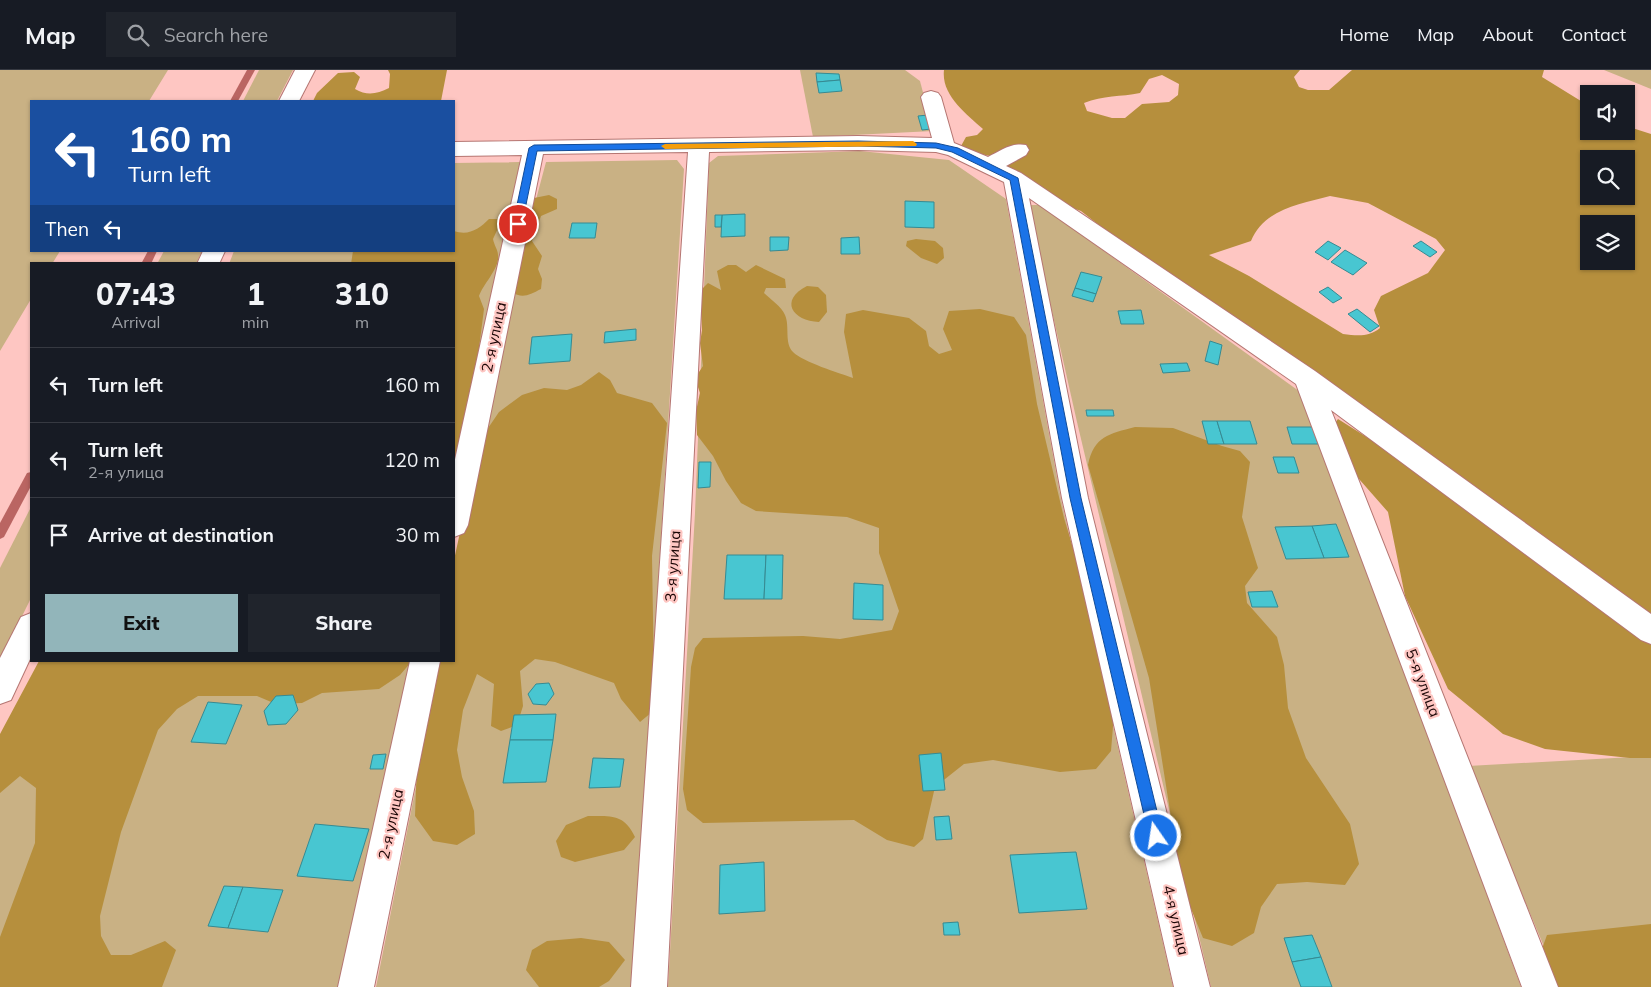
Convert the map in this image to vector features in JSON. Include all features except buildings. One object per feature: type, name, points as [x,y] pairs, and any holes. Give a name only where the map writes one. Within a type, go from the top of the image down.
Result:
[{"type":"street","points":[[290,100],[305,70]]},
{"type":"street","points":[[931,97],[945,148]]},
{"type":"street","points":[[455,149],[886,144],[945,148],[1014,178],[1306,378],[1651,631]]},
{"type":"street","name":"3-я улица","points":[[649,987],[699,146]]},
{"type":"street","name":"2-я улица","points":[[455,520],[534,148]]},
{"type":"street","points":[[988,166],[1019,150]]},
{"type":"street","name":"4-я улица","points":[[1014,178],[1075,498],[1192,987]]},
{"type":"street","name":"5-я улица","points":[[1306,378],[1540,987]]},
{"type":"street","points":[[0,690],[30,628]]},
{"type":"street","name":"2-я улица","points":[[356,987],[425,662]]},
{"type":"shaded area","points":[[0,70],[168,70],[150,100],[30,100],[30,252],[59,252],[53,262],[30,262],[30,301],[0,351]]},
{"type":"shaded area","points":[[259,70],[293,70],[278,100],[244,100]]},
{"type":"shaded area","points":[[388,70],[447,70],[441,100],[314,100],[317,93],[338,73],[354,72],[360,77],[355,89],[364,93],[376,93],[389,88],[390,74]]},
{"type":"shaded area","points":[[800,70],[905,70],[920,81],[933,131],[813,137]]},
{"type":"shaded area","points":[[944,70],[1300,70],[1294,77],[1299,87],[1308,90],[1329,90],[1352,70],[1544,70],[1542,77],[1580,100],[1580,140],[1635,140],[1635,129],[1651,134],[1651,620],[1132,251],[1081,211],[1052,201],[991,156],[968,152],[961,146],[966,137],[977,135],[983,129],[956,103],[946,88]],"holes":[[[1162,75],[1179,84],[1178,95],[1169,102],[1142,104],[1125,118],[1112,118],[1087,111],[1084,103],[1105,97],[1140,93],[1149,79]],[[1330,196],[1368,203],[1436,239],[1445,250],[1428,273],[1381,296],[1374,310],[1380,328],[1372,333],[1358,335],[1343,334],[1249,276],[1209,255],[1251,241],[1257,230],[1265,222],[1284,210],[1295,205]]]},
{"type":"shaded area","points":[[1604,70],[1651,70],[1651,89]]},
{"type":"shaded area","points":[[860,151],[949,160],[1006,199],[1061,499],[1173,987],[668,987],[695,513],[709,163],[718,156]]},
{"type":"shaded area","points":[[677,160],[684,169],[633,987],[376,987],[441,662],[455,662],[455,591],[521,256],[546,162]]},
{"type":"shaded area","points":[[520,162],[455,462],[455,262],[230,262],[234,252],[455,252],[455,163]]},
{"type":"shaded area","points":[[549,195],[557,199],[557,209],[541,216],[532,241],[542,256],[538,269],[542,279],[541,289],[526,295],[515,294],[511,292],[534,198]]},
{"type":"shaded area","points":[[1028,205],[1040,205],[1303,394],[1521,987],[1211,987],[1077,422]]},
{"type":"shaded area","points":[[489,219],[499,219],[499,226],[493,239],[498,253],[498,260],[494,271],[479,296],[484,309],[475,379],[455,471],[455,262],[351,262],[353,252],[455,252],[455,231],[464,233],[473,231]]},
{"type":"shaded area","points":[[916,239],[935,241],[943,248],[944,258],[937,264],[921,258],[906,246],[907,241]]},
{"type":"shaded area","points":[[163,252],[202,252],[197,262],[158,262]]},
{"type":"shaded area","points":[[728,265],[736,265],[746,272],[756,265],[785,279],[786,288],[766,288],[764,293],[779,306],[785,315],[790,348],[805,360],[853,378],[844,332],[846,314],[863,310],[909,318],[926,331],[929,346],[939,354],[952,350],[943,329],[949,311],[980,309],[1014,317],[1026,335],[1037,404],[1064,518],[1099,634],[1114,714],[1111,751],[1096,769],[1060,772],[993,760],[964,764],[935,787],[923,839],[914,847],[887,840],[854,820],[703,823],[687,810],[683,789],[691,667],[695,648],[703,638],[803,636],[840,639],[892,630],[899,611],[879,553],[879,528],[847,517],[756,511],[741,503],[726,481],[713,456],[697,435],[696,411],[700,393],[695,378],[703,366],[700,343],[702,330],[700,291],[708,283],[721,290],[717,271]]},
{"type":"shaded area","points":[[807,286],[818,287],[826,295],[827,312],[819,322],[802,318],[792,309],[793,297]]},
{"type":"shaded area","points":[[599,372],[610,380],[617,393],[652,403],[667,423],[652,556],[654,680],[652,712],[640,722],[621,699],[614,683],[555,662],[535,659],[520,671],[523,706],[517,725],[501,731],[491,726],[494,684],[477,674],[463,710],[457,750],[462,777],[474,811],[475,834],[457,845],[433,841],[415,816],[418,737],[433,662],[455,662],[455,555],[480,440],[499,412],[522,395],[544,388],[567,390],[581,385]]},
{"type":"shaded area","points":[[1338,419],[1460,496],[1651,641],[1651,758],[1630,758],[1545,749],[1503,734],[1448,689],[1405,596],[1388,512],[1352,471],[1330,430]]},
{"type":"shaded area","points":[[1135,427],[1173,428],[1240,451],[1250,462],[1242,517],[1258,568],[1245,586],[1247,603],[1277,637],[1284,665],[1288,708],[1306,758],[1350,824],[1359,864],[1345,885],[1307,882],[1277,884],[1261,907],[1254,933],[1232,946],[1203,938],[1182,887],[1149,678],[1088,465],[1094,448],[1099,442],[1110,434]]},
{"type":"shaded area","points":[[30,509],[30,600],[0,661],[0,568]]},
{"type":"shaded area","points":[[38,662],[411,662],[400,675],[379,689],[322,693],[302,703],[276,704],[257,696],[198,696],[177,709],[158,730],[121,832],[100,916],[101,936],[111,955],[131,955],[165,941],[176,950],[162,987],[0,987],[0,937],[35,843],[36,788],[20,776],[0,793],[0,734]]},
{"type":"shaded area","points":[[45,662],[411,662],[339,987],[0,987],[0,755]]},
{"type":"shaded area","points":[[1651,756],[1651,987],[1561,987],[1468,766]]},
{"type":"shaded area","points":[[588,816],[604,816],[622,820],[631,829],[635,837],[624,850],[575,862],[561,857],[556,841],[566,825]]},
{"type":"shaded area","points":[[1651,924],[1651,987],[1548,987],[1539,957],[1547,935]]},
{"type":"shaded area","points":[[581,938],[609,942],[625,960],[609,981],[599,987],[539,987],[526,970],[532,950],[547,941]]},
{"type":"waterway","points":[[235,100],[251,70]]},
{"type":"waterway","points":[[147,262],[152,252]]},
{"type":"waterway","points":[[0,534],[30,478]]},
{"type":"slow traffic","points":[[665,146],[913,144]]},
{"type":"route","points":[[518,224],[534,148],[858,143],[936,145],[955,150],[1014,178],[1075,498],[1156,836]]}]
